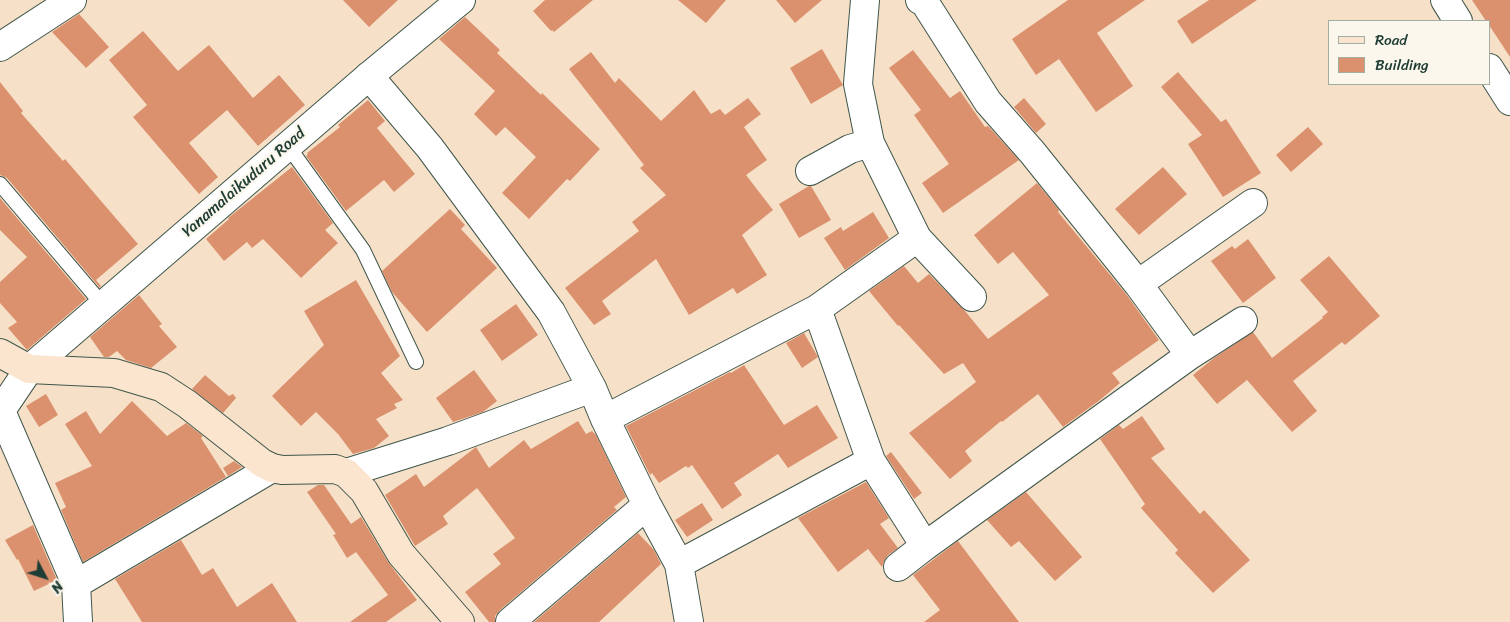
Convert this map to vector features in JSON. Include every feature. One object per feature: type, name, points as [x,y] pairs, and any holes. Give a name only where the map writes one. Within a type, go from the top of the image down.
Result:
[{"type":"main road","points":[[0,353],[29,369],[114,373],[161,387],[187,404],[262,463],[272,468],[282,470],[335,469],[346,473],[364,491],[401,554],[460,622]]},
{"type":"street","points":[[0,47],[72,0]]},
{"type":"street","name":"Yanamalaikuduru Road","points":[[1,412],[29,369],[369,76],[461,0]]},
{"type":"street","points":[[865,0],[858,84],[870,143],[917,238],[972,297]]},
{"type":"street","points":[[920,0],[925,3],[988,102],[1032,152],[1138,284],[1190,355]]},
{"type":"street","points":[[1445,0],[1457,20]]},
{"type":"street","points":[[1490,70],[1510,101]]},
{"type":"street","points":[[369,76],[430,148],[550,312],[592,388],[646,505],[680,564],[689,622]]},
{"type":"street","points":[[810,171],[850,149],[870,143]]},
{"type":"street","points":[[1138,284],[1253,203]]},
{"type":"street","points":[[605,419],[817,309],[917,238]]},
{"type":"street","points":[[817,309],[871,461],[925,546]]},
{"type":"street","points":[[898,567],[1190,355],[1242,321]]},
{"type":"street","points":[[346,473],[448,441],[592,388]]},
{"type":"street","points":[[1,412],[76,584],[78,622]]},
{"type":"street","points":[[680,564],[871,461]]},
{"type":"street","points":[[76,584],[272,468]]},
{"type":"street","points":[[510,622],[646,505]]},
{"type":"lane","points":[[288,146],[363,250],[416,362]]},
{"type":"lane","points":[[0,184],[103,305]]},
{"type":"building","points":[[343,0],[398,0],[369,27]]},
{"type":"building","points":[[545,0],[593,0],[554,32],[533,11]]},
{"type":"building","points":[[678,0],[726,0],[706,23]]},
{"type":"building","points":[[776,0],[822,0],[795,23]]},
{"type":"building","points":[[1068,0],[1145,0],[1097,33],[1133,86],[1096,112],[1059,59],[1036,75],[1012,39]]},
{"type":"building","points":[[1209,0],[1257,0],[1192,44],[1177,21]]},
{"type":"building","points":[[1472,0],[1510,0],[1510,57],[1490,27],[1490,20],[1485,20]]},
{"type":"building","points":[[79,14],[109,47],[86,68],[52,32]]},
{"type":"building","points":[[465,17],[500,50],[497,53],[600,149],[570,181],[567,179],[529,219],[502,193],[536,157],[505,127],[496,136],[474,114],[495,91],[439,39]]},
{"type":"building","points":[[143,31],[178,71],[209,45],[253,98],[279,75],[305,105],[258,146],[227,110],[189,143],[218,177],[199,194],[133,117],[147,105],[109,60]]},
{"type":"building","points":[[822,49],[843,85],[811,104],[790,68]]},
{"type":"building","points":[[913,50],[950,98],[960,91],[985,127],[988,126],[1019,160],[943,213],[922,183],[949,164],[914,115],[921,110],[889,68]]},
{"type":"building","points":[[591,52],[615,83],[619,78],[661,121],[694,90],[711,114],[720,109],[725,115],[748,98],[761,114],[744,127],[767,160],[746,175],[773,210],[742,235],[767,275],[737,294],[733,288],[689,315],[656,259],[602,301],[611,314],[594,325],[565,288],[639,231],[632,222],[666,195],[640,168],[644,165],[569,69]]},
{"type":"building","points":[[1178,72],[1221,122],[1226,119],[1261,173],[1223,197],[1188,144],[1202,135],[1161,87]]},
{"type":"building","points":[[0,82],[23,111],[21,113],[63,161],[65,159],[138,244],[96,280],[101,286],[100,288],[7,178],[0,175]]},
{"type":"building","points":[[1024,98],[1046,124],[1036,133],[1014,107]]},
{"type":"building","points":[[368,100],[385,121],[377,128],[415,174],[394,192],[384,180],[346,211],[306,156],[307,153],[340,127],[338,125]]},
{"type":"building","points":[[1308,127],[1323,144],[1291,172],[1276,155]]},
{"type":"building","points":[[292,167],[333,223],[325,230],[338,243],[301,278],[263,239],[252,248],[247,242],[224,261],[206,239],[228,218]]},
{"type":"building","points":[[1163,167],[1187,194],[1139,235],[1115,209]]},
{"type":"building","points":[[1037,183],[1059,210],[1058,212],[1126,294],[1159,340],[1112,373],[1120,383],[1063,427],[1038,394],[965,451],[972,461],[950,479],[909,433],[976,382],[963,363],[944,374],[898,326],[869,291],[904,266],[918,283],[929,274],[965,311],[988,339],[1049,295],[1013,252],[998,264],[974,235]]},
{"type":"building","points":[[811,186],[831,220],[799,238],[779,204]]},
{"type":"building","points":[[0,198],[86,299],[27,350],[8,328],[17,322],[0,303],[0,282],[27,257],[0,230]]},
{"type":"building","points":[[450,209],[465,225],[461,229],[497,268],[427,332],[392,292],[382,271]]},
{"type":"building","points":[[873,212],[889,238],[845,270],[824,238],[841,227],[843,231]]},
{"type":"building","points":[[1248,239],[1276,278],[1243,303],[1211,261],[1232,246],[1235,249]]},
{"type":"building","points":[[1329,256],[1380,316],[1345,345],[1342,342],[1293,381],[1317,411],[1292,432],[1247,380],[1217,404],[1193,375],[1214,358],[1253,332],[1272,358],[1323,318],[1328,312],[1300,280]]},
{"type":"building","points":[[356,280],[400,356],[381,373],[403,400],[394,404],[397,408],[376,419],[389,436],[374,448],[353,454],[338,434],[316,412],[301,426],[272,396],[324,345],[304,311]]},
{"type":"building","points":[[139,295],[162,324],[159,326],[177,347],[151,368],[126,360],[117,351],[109,357],[104,357],[90,337]]},
{"type":"building","points":[[516,304],[538,335],[502,361],[480,330]]},
{"type":"building","points":[[804,333],[818,357],[802,368],[786,343]]},
{"type":"building","points":[[744,365],[784,425],[817,405],[838,438],[788,468],[778,454],[734,483],[742,495],[722,509],[692,465],[688,468],[686,466],[659,483],[652,473],[650,475],[626,426]]},
{"type":"building","points":[[474,370],[497,401],[483,412],[453,422],[436,398]]},
{"type":"building","points":[[205,375],[229,396],[233,394],[236,398],[223,413],[192,389]]},
{"type":"building","points":[[46,394],[58,415],[39,427],[26,406]]},
{"type":"building","points":[[132,401],[167,436],[186,423],[203,436],[201,438],[226,477],[83,562],[61,510],[66,507],[55,483],[92,466],[65,424],[86,411],[100,434]]},
{"type":"building","points":[[1142,416],[1165,449],[1151,458],[1200,514],[1204,510],[1250,560],[1213,593],[1175,553],[1178,550],[1141,508],[1145,504],[1100,439],[1119,425],[1123,429]]},
{"type":"building","points":[[578,421],[586,434],[592,431],[596,435],[626,497],[614,507],[617,510],[500,610],[495,616],[495,622],[489,622],[465,592],[501,564],[493,554],[515,538],[477,488],[443,516],[448,524],[415,546],[385,495],[416,474],[424,487],[476,447],[489,468],[524,440],[531,449]]},
{"type":"building","points":[[891,452],[922,493],[914,499],[886,456]]},
{"type":"building","points":[[234,461],[242,467],[228,476],[223,468]]},
{"type":"building","points":[[866,482],[889,518],[880,524],[898,548],[888,555],[882,567],[868,549],[838,572],[798,518]]},
{"type":"building","points":[[318,485],[324,485],[351,524],[361,517],[388,562],[417,600],[386,622],[350,622],[388,595],[356,552],[347,558],[333,535],[336,534],[307,492]]},
{"type":"building","points":[[1026,492],[1082,557],[1055,581],[1019,541],[1011,547],[987,520]]},
{"type":"building","points":[[702,503],[713,520],[687,537],[675,520]]},
{"type":"building","points":[[33,525],[57,580],[34,591],[18,559],[5,540]]},
{"type":"building","points":[[638,533],[654,550],[661,564],[599,622],[534,622]]},
{"type":"building","points":[[181,540],[202,575],[213,568],[237,607],[272,583],[297,622],[142,622],[115,579]]},
{"type":"building","points":[[958,541],[1019,622],[924,622],[940,610],[913,575]]}]
